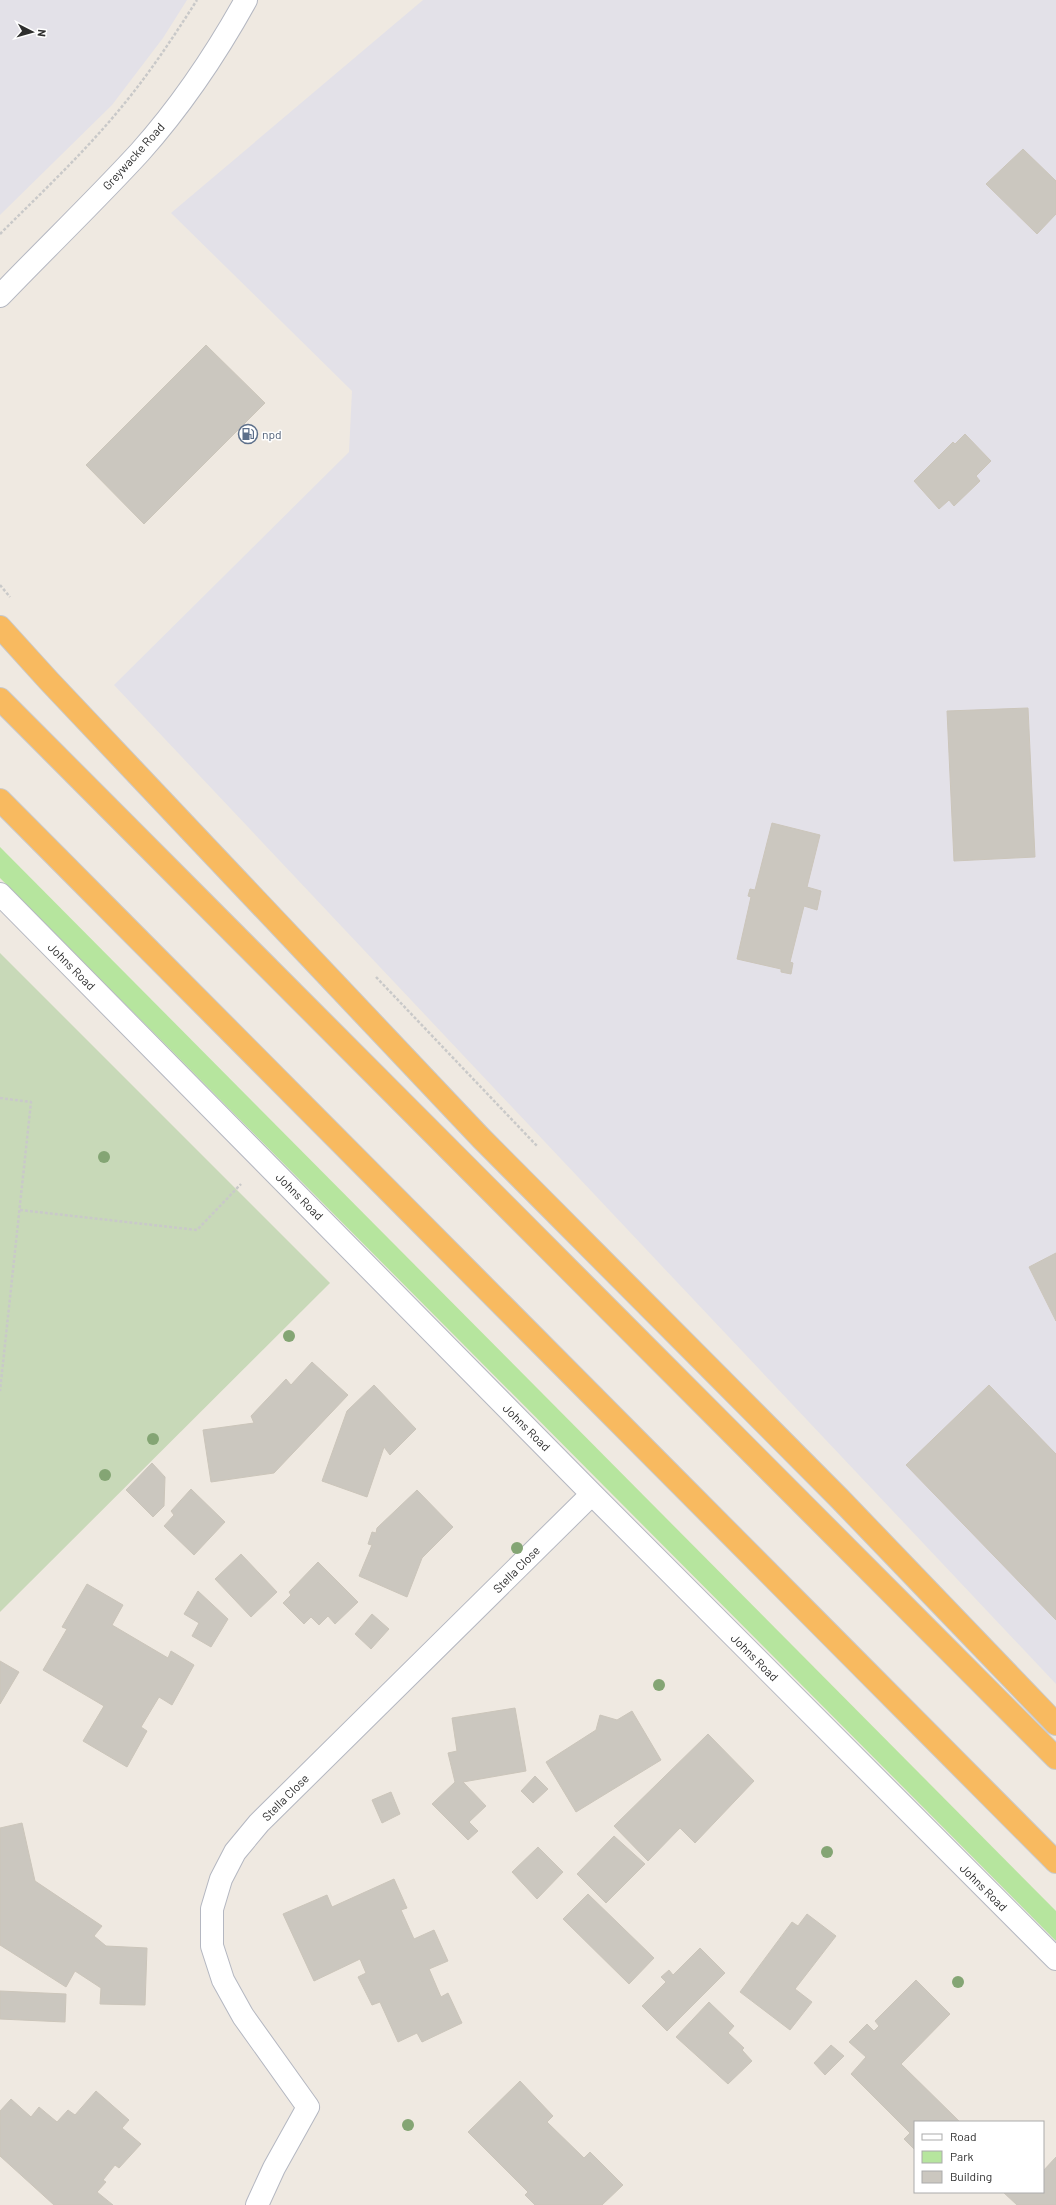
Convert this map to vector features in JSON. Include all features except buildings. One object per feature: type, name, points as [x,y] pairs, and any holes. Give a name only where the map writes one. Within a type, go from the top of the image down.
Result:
[{"type":"highway","points":[[0,628],[476,1133],[840,1499],[1056,1724]]},
{"type":"highway","points":[[0,699],[1056,1758]]},
{"type":"highway","points":[[0,800],[1056,1862]]},
{"type":"street","name":"Greywacke Road","points":[[0,296],[140,151],[183,98],[222,43],[246,0]]},
{"type":"street","name":"Johns Road","points":[[0,894],[592,1494],[1056,1959]]},
{"type":"street","name":"Stella Close","points":[[257,2205],[274,2168],[308,2107],[243,2016],[223,1980],[212,1946],[212,1909],[221,1879],[235,1852],[259,1823],[592,1494]]},
{"type":"path","points":[[0,234],[90,143],[124,105],[149,73],[197,0]]},
{"type":"path","points":[[0,585],[11,598]]},
{"type":"path","points":[[371,971],[541,1150]]},
{"type":"path","points":[[0,1098],[31,1102],[0,1391]]},
{"type":"path","points":[[20,1210],[197,1230],[264,1160]]},
{"type":"shaded area","points":[[0,0],[187,0],[163,38],[112,105],[0,215]]},
{"type":"shaded area","points":[[423,0],[1056,0],[1056,1684],[114,685],[349,452],[352,391],[171,213]]},
{"type":"green space","points":[[0,847],[1056,1911],[1056,1941],[0,878]]},
{"type":"green space","points":[[0,953],[330,1283],[0,1612]]},
{"type":"place","name":"npd","points":[[248,434]]}]
